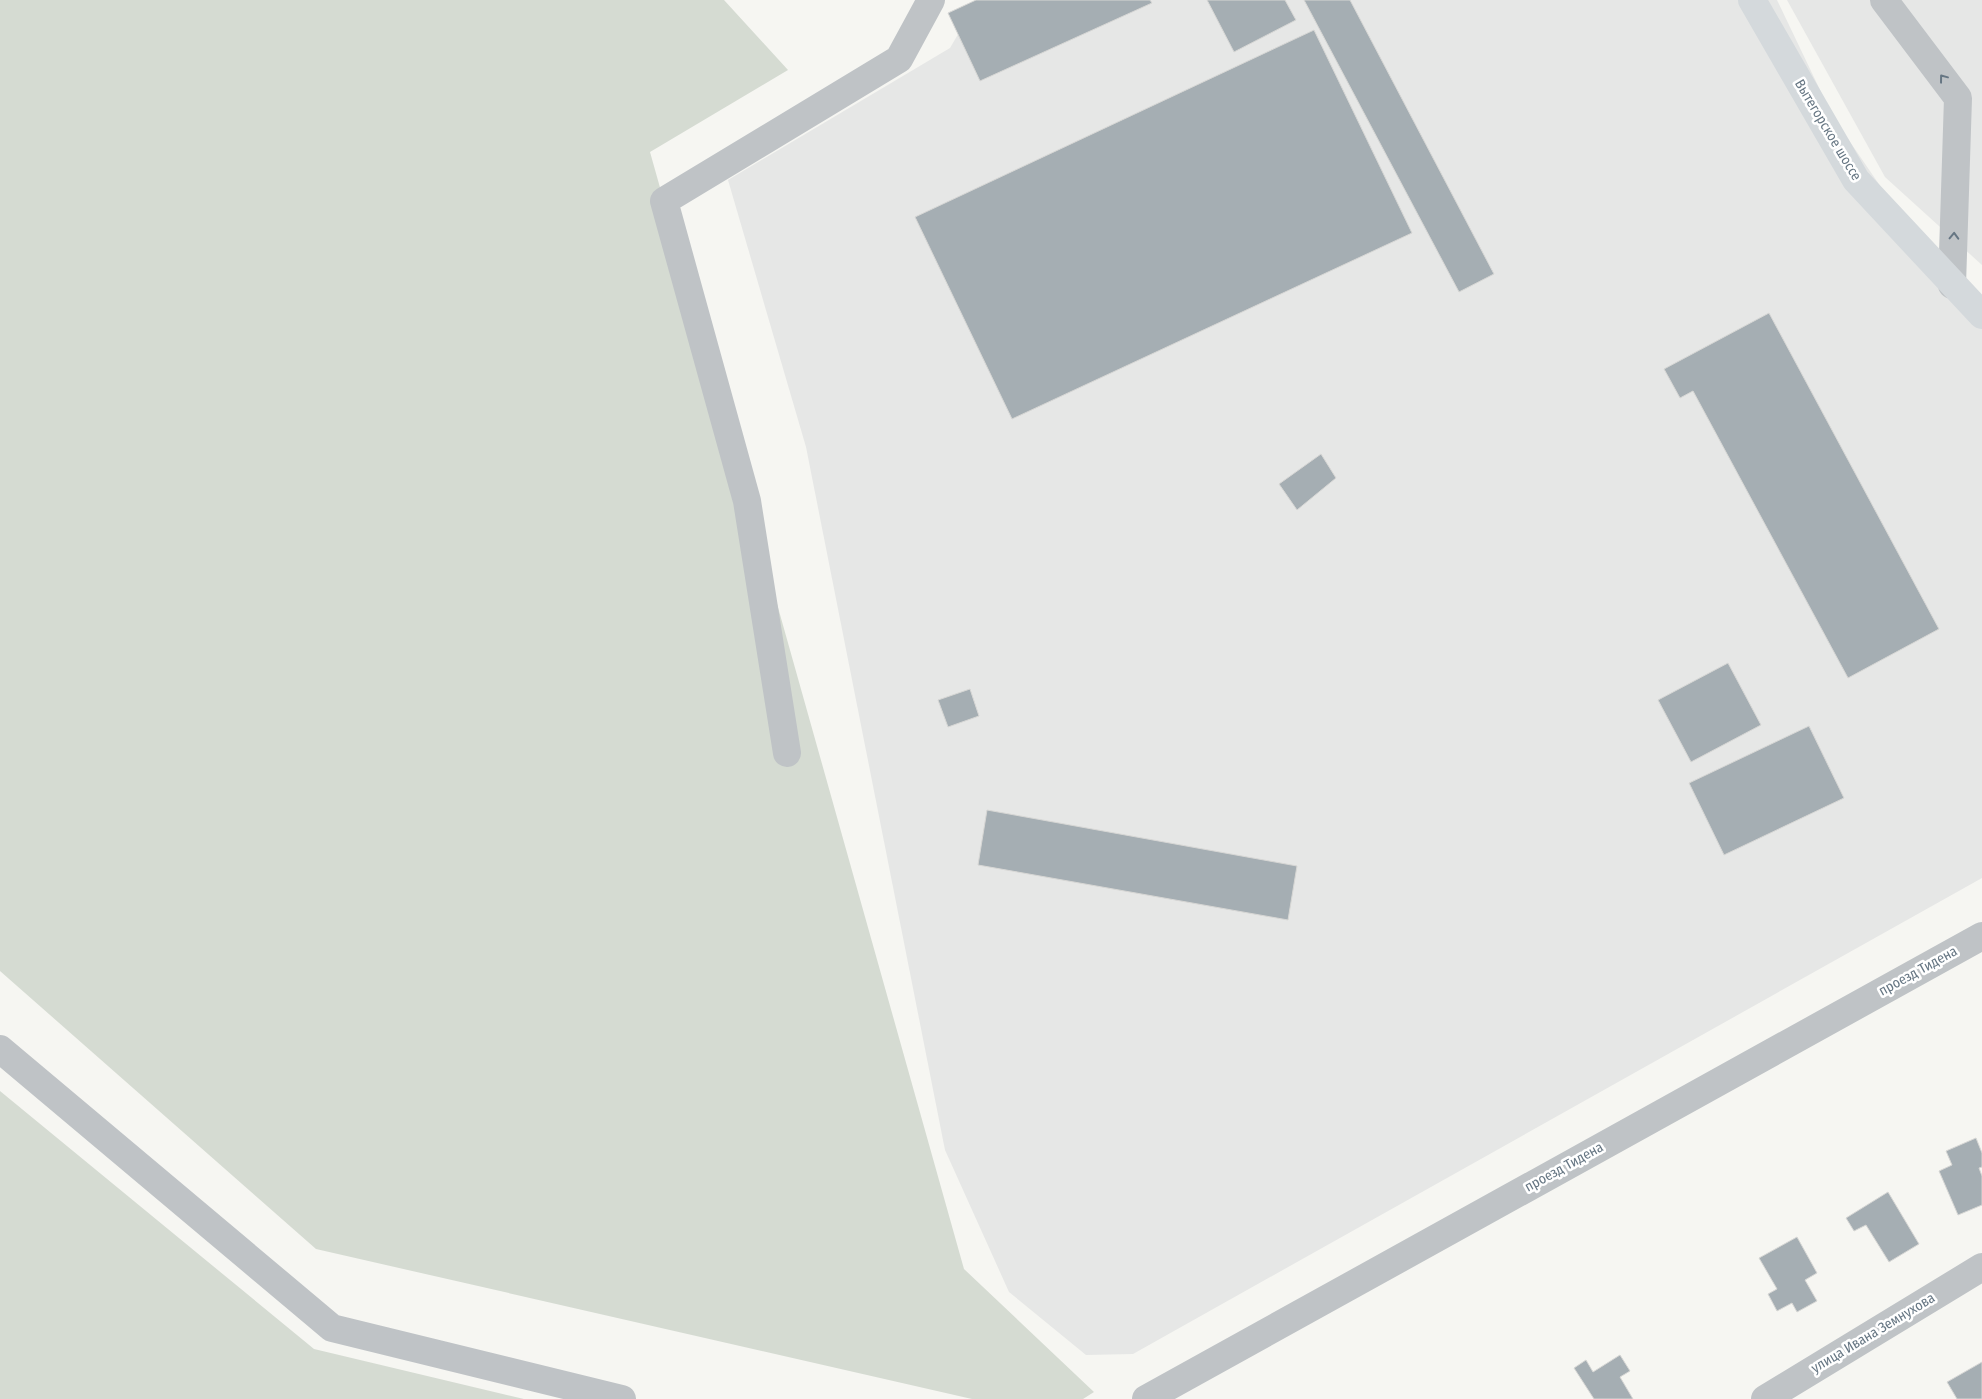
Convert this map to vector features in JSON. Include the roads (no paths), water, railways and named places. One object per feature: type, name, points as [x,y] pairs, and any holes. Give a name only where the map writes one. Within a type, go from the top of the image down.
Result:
[{"type":"main road","name":"Вытегорское шоссе","points":[[1752,0],[1856,180],[1982,315]]},
{"type":"street","points":[[787,753],[747,501],[664,201],[899,59],[931,0]]},
{"type":"street","points":[[1884,0],[1958,98],[1952,284]]},
{"type":"street","name":"проезд Тидена","points":[[1146,1399],[1982,936]]},
{"type":"street","points":[[0,1049],[332,1328],[622,1399]]},
{"type":"street","name":"улица Ивана Земнухова","points":[[1764,1399],[1982,1266]]}]
